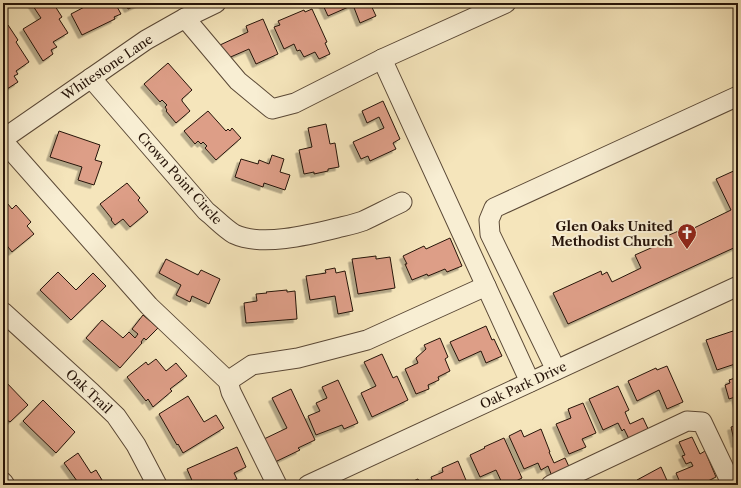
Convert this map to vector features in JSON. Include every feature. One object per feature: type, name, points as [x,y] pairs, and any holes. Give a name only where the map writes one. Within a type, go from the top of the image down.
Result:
[{"type":"street","name":"Whitestone Lane","points":[[3,140],[146,40],[185,18],[216,3]]},
{"type":"street","points":[[185,18],[238,81],[272,109],[296,103],[382,59],[506,3]]},
{"type":"street","points":[[382,59],[530,382]]},
{"type":"street","name":"Crown Point Circle","points":[[92,78],[206,210],[235,234],[262,239],[282,239],[306,236],[362,221],[402,202]]},
{"type":"street","points":[[556,370],[490,234],[489,220],[494,208],[738,96]]},
{"type":"street","points":[[3,140],[149,306],[228,381],[231,392],[277,485]]},
{"type":"street","points":[[228,381],[252,366],[298,358],[367,340],[486,286]]},
{"type":"street","name":"Oak Park Drive","points":[[308,485],[738,286]]},
{"type":"street","name":"Oak Trail","points":[[3,312],[116,416],[136,445],[157,485]]},
{"type":"street","points":[[551,485],[687,421],[702,422],[732,485]]},
{"type":"street","points":[[3,482],[6,485]]},
{"type":"building","points":[[31,3],[53,3],[62,17],[59,19],[68,33],[53,42],[57,47],[51,50],[53,54],[43,61],[23,29],[41,18]]},
{"type":"building","points":[[92,3],[115,3],[121,14],[114,17],[115,19],[82,35],[71,14]]},
{"type":"building","points":[[125,3],[141,3],[128,9]]},
{"type":"building","points":[[322,3],[370,3],[376,16],[360,23],[353,5],[328,16]]},
{"type":"building","points":[[312,9],[327,42],[325,43],[330,54],[319,59],[315,52],[304,57],[300,50],[297,51],[294,44],[284,49],[274,27],[280,25],[278,21],[304,10],[305,12]]},
{"type":"building","points":[[263,19],[278,54],[256,64],[249,49],[226,59],[220,45],[248,32],[246,26]]},
{"type":"building","points":[[8,25],[18,40],[16,42],[29,62],[16,71],[18,74],[14,76],[18,82],[7,89],[3,83],[3,28]]},
{"type":"building","points":[[168,63],[192,90],[182,99],[190,111],[176,123],[166,111],[167,110],[165,107],[167,105],[162,100],[160,102],[144,84]]},
{"type":"building","points":[[383,101],[400,139],[393,143],[396,149],[370,161],[368,156],[361,159],[353,142],[384,128],[379,117],[367,123],[362,111]]},
{"type":"building","points":[[208,111],[226,131],[228,129],[230,131],[232,128],[241,138],[216,160],[205,148],[207,146],[203,142],[201,144],[198,141],[195,144],[184,131]]},
{"type":"building","points":[[326,124],[330,144],[335,143],[339,167],[314,174],[314,172],[304,174],[299,150],[312,147],[308,128]]},
{"type":"building","points":[[59,131],[100,145],[95,160],[102,162],[94,185],[78,180],[82,167],[50,157]]},
{"type":"building","points":[[272,155],[284,159],[280,172],[290,175],[285,190],[264,183],[263,187],[235,177],[241,159],[258,164],[259,160],[269,164]]},
{"type":"building","name":"Glen Oaks United Methodist Church","points":[[738,169],[738,246],[568,324],[553,293],[601,271],[602,275],[607,272],[612,282],[641,268],[635,255],[669,240],[667,236],[690,226],[692,229],[731,210],[716,179]]},
{"type":"building","points":[[127,183],[140,198],[138,200],[148,212],[130,227],[123,219],[115,225],[100,204]]},
{"type":"building","points":[[3,198],[12,209],[16,205],[31,222],[27,226],[34,234],[12,252],[5,243],[3,245]]},
{"type":"building","points":[[450,238],[462,266],[447,272],[445,269],[428,276],[427,274],[412,280],[403,256],[424,246],[426,249]]},
{"type":"building","points":[[376,256],[376,259],[390,257],[395,288],[358,294],[352,259]]},
{"type":"building","points":[[166,259],[198,275],[201,270],[220,279],[209,304],[192,296],[190,302],[176,295],[181,285],[159,273]]},
{"type":"building","points":[[335,268],[336,273],[345,271],[353,311],[338,314],[335,296],[310,300],[306,276],[326,273],[325,270]]},
{"type":"building","points":[[58,272],[76,290],[93,273],[106,286],[71,320],[40,290]]},
{"type":"building","points":[[287,290],[287,292],[295,291],[297,319],[246,323],[244,303],[257,301],[256,294]]},
{"type":"building","points":[[143,315],[158,328],[146,340],[144,338],[141,342],[142,343],[120,368],[86,338],[102,320],[123,338],[129,332],[135,338],[138,334],[132,329]]},
{"type":"building","points":[[486,326],[492,340],[494,339],[502,356],[486,363],[481,351],[459,361],[450,342]]},
{"type":"building","points":[[733,331],[738,345],[738,363],[717,370],[706,340]]},
{"type":"building","points":[[440,338],[448,357],[445,359],[450,371],[438,377],[439,380],[428,385],[429,389],[416,394],[405,369],[418,363],[416,358],[426,349],[424,345]]},
{"type":"building","points":[[382,354],[393,378],[397,376],[408,400],[372,417],[361,393],[376,386],[364,362]]},
{"type":"building","points":[[156,359],[166,371],[176,363],[187,376],[170,389],[172,391],[153,407],[148,399],[146,401],[127,377],[146,362],[148,365]]},
{"type":"building","points":[[667,366],[683,402],[667,409],[659,390],[637,401],[628,381],[656,368],[657,370]]},
{"type":"building","points":[[738,377],[738,407],[735,397],[729,399],[725,385],[730,383],[729,380]]},
{"type":"building","points":[[3,379],[28,405],[10,422],[7,420],[3,423]]},
{"type":"building","points":[[338,380],[358,423],[344,429],[342,425],[316,435],[308,416],[320,411],[316,403],[327,398],[322,387]]},
{"type":"building","points":[[618,386],[629,410],[625,412],[630,424],[643,418],[650,433],[630,441],[624,429],[622,431],[618,423],[603,430],[589,399]]},
{"type":"building","points":[[291,389],[315,440],[298,448],[300,450],[275,462],[264,439],[287,428],[272,398]]},
{"type":"building","points":[[188,396],[204,422],[216,415],[224,428],[183,453],[159,414]]},
{"type":"building","points":[[43,400],[75,432],[56,453],[23,421]]},
{"type":"building","points":[[583,403],[596,433],[582,439],[586,447],[569,454],[556,424],[571,418],[568,409]]},
{"type":"building","points":[[738,425],[738,443],[735,444],[731,427]]},
{"type":"building","points":[[541,429],[554,463],[565,458],[571,471],[553,479],[548,466],[541,470],[538,463],[524,469],[509,436],[521,430],[524,437]]},
{"type":"building","points":[[692,437],[700,454],[705,451],[716,477],[706,482],[708,484],[706,485],[681,485],[676,473],[693,466],[691,462],[686,464],[682,456],[685,455],[679,442]]},
{"type":"building","points":[[504,438],[522,478],[508,485],[503,485],[496,470],[480,477],[470,455]]},
{"type":"building","points":[[237,447],[246,467],[234,473],[237,479],[223,485],[218,485],[216,481],[207,485],[194,485],[187,469]]},
{"type":"building","points":[[78,453],[91,473],[96,470],[105,485],[70,485],[77,481],[64,463]]},
{"type":"building","points":[[458,461],[468,485],[434,485],[431,477],[443,472],[442,468]]},
{"type":"building","points":[[661,467],[669,485],[639,485],[637,480]]},
{"type":"building","points":[[418,479],[421,485],[404,485]]},
{"type":"place","name":"Glen Oaks United Methodist Church","points":[[687,250]]}]
